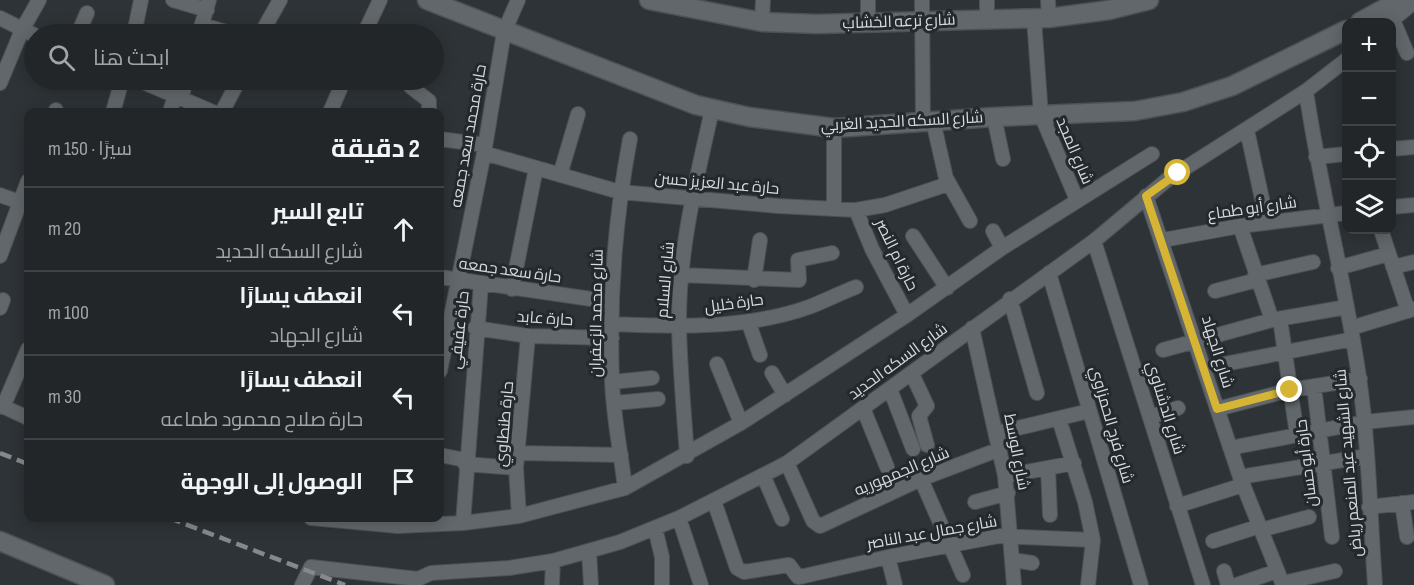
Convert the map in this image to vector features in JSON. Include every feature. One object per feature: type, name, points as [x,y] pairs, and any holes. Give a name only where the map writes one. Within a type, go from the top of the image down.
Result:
[{"type":"street","points":[[31,24],[39,0]]},
{"type":"street","points":[[136,24],[141,0]]},
{"type":"street","points":[[173,0],[208,5],[203,24]]},
{"type":"street","points":[[267,24],[280,0]]},
{"type":"street","points":[[369,24],[380,0]]},
{"type":"street","name":"شارع السكه الحديد الغربي","points":[[427,0],[504,32],[712,110],[797,125],[834,128],[994,117],[1135,111],[1183,102],[1232,86],[1342,32]]},
{"type":"street","name":"حارة محمد سعد جمعه","points":[[444,352],[485,149],[504,32],[518,0]]},
{"type":"street","points":[[762,22],[763,0]]},
{"type":"street","points":[[868,0],[868,22]]},
{"type":"street","points":[[922,0],[921,21],[928,122],[948,184],[970,221]]},
{"type":"street","points":[[987,0],[987,20]]},
{"type":"street","name":"شارع ترعه الخشاب","points":[[654,1],[715,7],[762,22],[817,24],[987,20],[1149,0]]},
{"type":"street","points":[[1367,18],[1400,0]]},
{"type":"street","points":[[1395,18],[1414,2]]},
{"type":"street","name":"شارع المجد","points":[[1044,12],[1041,115],[1077,200]]},
{"type":"street","points":[[82,24],[87,13]]},
{"type":"street","points":[[0,18],[24,31]]},
{"type":"street","points":[[1396,30],[1407,53]]},
{"type":"street","points":[[0,83],[24,40]]},
{"type":"street","name":"شارع السكه الحديد","points":[[418,582],[431,573],[509,568],[553,561],[589,551],[679,518],[787,463],[1094,240],[1168,179],[1306,91],[1342,64]]},
{"type":"street","points":[[114,108],[119,90]]},
{"type":"street","points":[[162,90],[204,108]]},
{"type":"street","points":[[172,108],[181,90]]},
{"type":"street","points":[[224,108],[233,90]]},
{"type":"street","points":[[332,108],[340,90]]},
{"type":"street","points":[[415,90],[429,101],[429,108]]},
{"type":"street","name":"شارع الشهيد عبد المنعم رياض","points":[[1306,91],[1327,217],[1360,379],[1365,422],[1375,585]]},
{"type":"street","name":"شارع السلام","points":[[687,456],[679,327],[681,274],[692,199],[712,110]]},
{"type":"street","points":[[561,175],[578,114]]},
{"type":"street","points":[[994,117],[1003,159]]},
{"type":"street","points":[[834,128],[834,209]]},
{"type":"street","points":[[1247,130],[1267,222]]},
{"type":"street","name":"شارع محمد الزعفران","points":[[625,489],[612,382],[612,302],[620,192],[630,138]]},
{"type":"street","name":"حارة عبد العزيز حسن","points":[[444,140],[485,149],[536,168],[620,192],[692,199],[856,210],[885,205],[948,184]]},
{"type":"street","points":[[1396,149],[1414,147]]},
{"type":"street","name":"شارع السكه الحديد","points":[[424,522],[463,523],[519,516],[625,489],[687,456],[741,423],[907,315],[1002,248],[1152,154]]},
{"type":"street","points":[[1316,157],[1342,154]]},
{"type":"street","points":[[512,289],[536,168]]},
{"type":"street","points":[[0,195],[24,204],[0,256]]},
{"type":"street","name":"شارع الجهاد","points":[[1146,196],[1163,240],[1230,448],[1281,580]]},
{"type":"street","points":[[1396,207],[1414,205]]},
{"type":"street","name":"حارة ام النصر","points":[[856,210],[872,249],[907,315]]},
{"type":"street","name":"شارع أبو طماع","points":[[1163,240],[1267,222],[1342,214]]},
{"type":"street","points":[[1240,226],[1256,277],[1276,320],[1285,351],[1298,435]]},
{"type":"street","points":[[993,231],[1002,248]]},
{"type":"street","points":[[1204,368],[1352,334],[1411,310],[1390,261],[1382,234]]},
{"type":"street","points":[[913,236],[947,288]]},
{"type":"street","points":[[754,280],[760,240]]},
{"type":"street","name":"شارع الدشناوي","points":[[1094,240],[1203,585]]},
{"type":"street","points":[[681,274],[754,280],[801,280],[798,260],[832,253]]},
{"type":"street","points":[[1215,291],[1312,261]]},
{"type":"street","points":[[1338,268],[1390,261],[1414,262]]},
{"type":"street","name":"شارع فرج الحمزاوي","points":[[1049,273],[1141,585]]},
{"type":"street","name":"حارة سعد جمعه","points":[[444,278],[612,302]]},
{"type":"street","name":"حارة عفيفي","points":[[463,523],[465,462],[481,284]]},
{"type":"street","name":"حارة خليل","points":[[612,331],[748,321],[808,307],[856,287]]},
{"type":"street","points":[[1010,299],[1036,393]]},
{"type":"street","points":[[1163,350],[1197,343],[1276,320],[1347,307]]},
{"type":"street","points":[[748,321],[760,355]]},
{"type":"street","name":"حارة عابد","points":[[476,328],[528,336],[612,331]]},
{"type":"street","name":"شارع الوسط","points":[[972,328],[997,433],[1008,493],[1014,585]]},
{"type":"street","name":"حارة طنطاوي","points":[[519,516],[516,468],[528,336]]},
{"type":"street","points":[[24,358],[2,406],[24,416]]},
{"type":"street","points":[[717,364],[741,423]]},
{"type":"street","points":[[772,373],[785,395]]},
{"type":"street","points":[[912,374],[927,406],[919,416],[927,445]]},
{"type":"street","points":[[612,382],[652,378]]},
{"type":"street","points":[[1217,409],[1290,390],[1360,379]]},
{"type":"street","name":"حارة أبو حسان","points":[[1314,386],[1332,537]]},
{"type":"street","points":[[890,389],[913,449]]},
{"type":"street","points":[[615,403],[658,399]]},
{"type":"street","points":[[863,408],[887,467]]},
{"type":"street","points":[[1150,417],[1178,408]]},
{"type":"street","points":[[997,433],[1089,411]]},
{"type":"street","points":[[1230,448],[1365,422],[1414,417]]},
{"type":"street","points":[[1059,419],[1074,463],[1093,540],[1088,585]]},
{"type":"street","name":"شارع الجمهوريه","points":[[787,463],[817,526],[921,479],[1000,449]]},
{"type":"street","points":[[519,453],[621,455]]},
{"type":"street","points":[[444,455],[465,462],[516,468]]},
{"type":"street","points":[[1177,506],[1242,481],[1323,462],[1367,456]]},
{"type":"street","points":[[1005,476],[1074,463]]},
{"type":"street","points":[[1048,468],[1050,515]]},
{"type":"street","points":[[763,475],[782,519]]},
{"type":"street","points":[[921,479],[963,575]]},
{"type":"street","points":[[975,502],[1008,493]]},
{"type":"street","name":"شارع جمال عبد الناصر","points":[[714,501],[738,571],[744,573],[786,565],[791,566],[796,575],[800,577],[951,544],[1012,536],[1093,540]]},
{"type":"street","points":[[1369,507],[1408,502],[1407,537]]},
{"type":"street","points":[[1213,541],[1309,517]]},
{"type":"street","points":[[679,518],[701,585]]},
{"type":"street","points":[[655,528],[662,557],[662,585]]},
{"type":"street","points":[[0,541],[105,585]]},
{"type":"street","points":[[589,551],[591,585]]},
{"type":"street","points":[[888,557],[895,585]]},
{"type":"street","points":[[1013,560],[1032,563]]},
{"type":"street","points":[[552,585],[553,561]]},
{"type":"street","points":[[302,585],[309,568],[316,567],[418,582]]},
{"type":"street","points":[[1224,571],[1228,585]]},
{"type":"street","points":[[1236,585],[1335,571]]},
{"type":"railway","points":[[0,453],[24,462]]},
{"type":"railway","points":[[180,522],[345,585]]},
{"type":"route","points":[[1178,173],[1146,196],[1163,240],[1217,409],[1290,390]]}]
